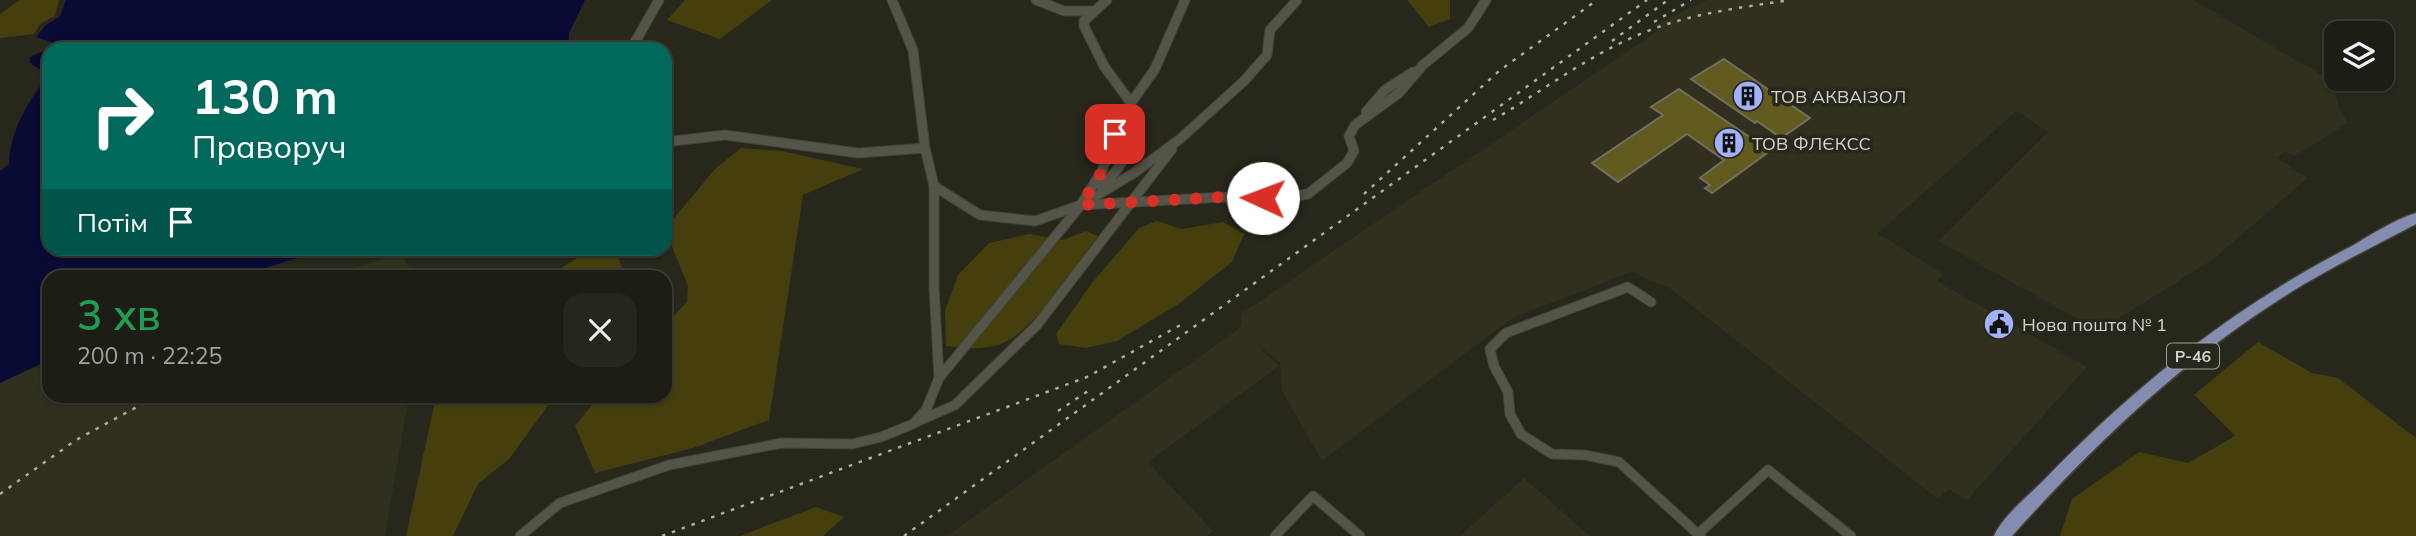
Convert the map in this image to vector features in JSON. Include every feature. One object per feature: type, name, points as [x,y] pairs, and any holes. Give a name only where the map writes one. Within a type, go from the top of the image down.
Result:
[{"type":"main road","name":"Р-46","points":[[2002,536],[2054,477],[2121,412],[2246,314],[2416,218]]},
{"type":"street","points":[[635,42],[659,0]]},
{"type":"street","points":[[892,0],[913,50],[925,148],[934,186],[934,286],[939,378]]},
{"type":"street","points":[[1036,0],[1048,7],[1094,11]]},
{"type":"street","points":[[1081,205],[1114,175],[1132,151],[1135,119],[1131,103],[1104,65],[1084,26],[1084,21],[1107,0]]},
{"type":"street","points":[[913,424],[926,410],[939,378],[1081,205],[1102,171],[1122,116],[1155,69],[1185,0]]},
{"type":"street","points":[[934,186],[980,215],[1010,220],[1035,221],[1081,205],[1134,173],[1180,139],[1244,82],[1267,55],[1270,30],[1297,0]]},
{"type":"street","points":[[1081,205],[1224,197],[1282,199],[1308,194],[1347,163],[1354,151],[1349,136],[1355,125],[1399,93],[1423,65],[1468,28],[1486,0]]},
{"type":"street","points":[[672,141],[725,135],[858,153],[925,148]]},
{"type":"street","points":[[520,536],[560,503],[669,465],[782,443],[852,444],[881,437],[956,405],[1037,325],[1180,139]]},
{"type":"street","points":[[1651,302],[1628,288],[1506,333],[1490,349],[1494,366],[1507,392],[1510,414],[1521,434],[1552,454],[1584,455],[1619,462],[1700,535],[1768,470],[1851,536]]},
{"type":"street","points":[[1275,536],[1313,496],[1360,536]]},
{"type":"shaded area","points":[[20,0],[59,0],[55,16],[41,23],[34,34],[0,38],[0,14]]},
{"type":"shaded area","points":[[66,0],[585,0],[569,33],[568,42],[51,42],[36,37],[46,25],[60,16]]},
{"type":"shaded area","points":[[685,0],[772,0],[720,39],[667,20]]},
{"type":"shaded area","points":[[1407,0],[1450,0],[1450,19],[1429,27]]},
{"type":"shaded area","points":[[1707,0],[2193,0],[2324,76],[2324,91],[2334,91],[2338,105],[2348,123],[2295,156],[2285,151],[2278,158],[2272,155],[2308,178],[2212,260],[2099,331],[1938,241],[2048,132],[2017,111],[1878,233],[1943,274],[1937,281],[2087,367],[1967,500],[1949,489],[1938,499],[1671,289],[1632,272],[1514,317],[1322,461],[1282,391],[1280,363],[1255,342],[1279,366],[1148,462],[1213,531],[1207,536],[947,536],[1240,328],[1242,313],[1659,30],[1655,25]]},
{"type":"shaded area","points":[[42,52],[42,69],[30,63],[30,57]]},
{"type":"shaded area","points":[[42,84],[42,256],[304,256],[258,270],[42,270],[42,363],[0,383],[0,171],[9,164],[17,127]]},
{"type":"shaded area","points":[[741,148],[782,151],[863,169],[803,195],[769,420],[693,448],[595,473],[575,426],[593,403],[672,403],[672,318],[687,302],[688,286],[672,246],[672,221],[715,169]]},
{"type":"shaded area","points":[[1157,221],[1182,229],[1223,222],[1244,234],[1232,262],[1180,303],[1117,341],[1086,348],[1059,344],[1056,334],[1092,283],[1139,228]]},
{"type":"shaded area","points":[[1086,231],[1098,236],[1043,309],[1018,334],[991,347],[946,346],[945,311],[958,275],[989,243],[1029,234],[1063,240]]},
{"type":"shaded area","points":[[402,256],[411,270],[348,270]]},
{"type":"shaded area","points":[[580,256],[618,256],[623,270],[558,270]]},
{"type":"shaded area","points":[[2258,342],[2312,373],[2338,378],[2416,438],[2416,536],[2060,536],[2072,499],[2139,452],[2188,463],[2235,436],[2194,395]]},
{"type":"shaded area","points":[[42,365],[42,403],[408,403],[385,536],[0,536],[0,379]]},
{"type":"shaded area","points":[[434,403],[550,403],[509,459],[478,484],[453,536],[406,536]]},
{"type":"shaded area","points":[[1524,478],[1590,536],[1460,536]]},
{"type":"shaded area","points":[[816,507],[844,517],[823,536],[740,536]]},
{"type":"building","name":"ТОВ АКВАІЗОЛ","points":[[1724,59],[1810,118],[1781,138],[1691,79]]},
{"type":"building","name":"ТОВ ФЛЄКСС","points":[[1679,89],[1770,151],[1712,193],[1705,188],[1710,185],[1700,178],[1724,160],[1687,134],[1618,182],[1592,163],[1663,115],[1651,107]]},
{"type":"railway","points":[[1364,194],[1499,71],[1597,0]]},
{"type":"railway","points":[[904,536],[1647,0]]},
{"type":"railway","points":[[1612,41],[1668,0]]},
{"type":"railway","points":[[1654,22],[1691,0]]},
{"type":"railway","points":[[1493,120],[1582,64],[1638,35],[1693,17],[1790,0]]},
{"type":"railway","points":[[662,536],[1087,377],[1184,323]]},
{"type":"railway","points":[[1058,411],[1091,389]]},
{"type":"railway","points":[[0,494],[76,440],[144,403]]},
{"type":"place","name":"ТОВ АКВАІЗОЛ","points":[[1748,96]]},
{"type":"place","name":"ТОВ ФЛЄКСС","points":[[1729,143]]},
{"type":"place","name":"Нова пошта № 1","points":[[1999,324]]},
{"type":"route","points":[[1115,134],[1102,171],[1081,205],[1224,197],[1263,198]]}]
